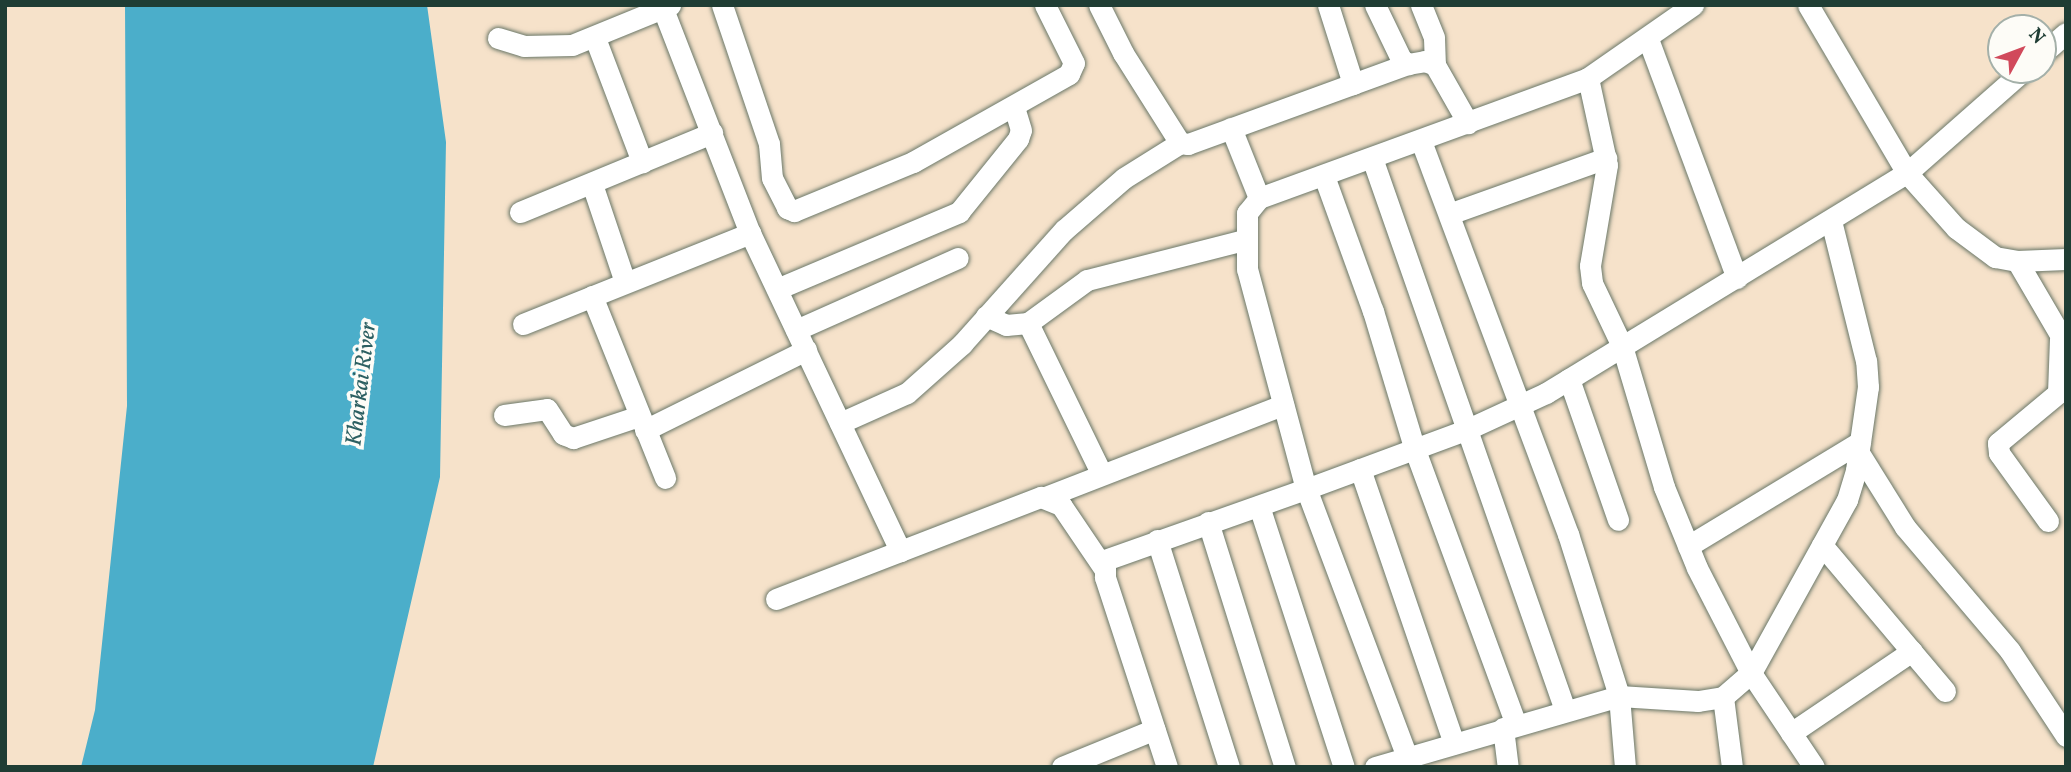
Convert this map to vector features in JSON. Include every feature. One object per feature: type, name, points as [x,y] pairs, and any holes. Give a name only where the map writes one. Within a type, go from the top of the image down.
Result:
[{"type":"street","points":[[722,5],[769,144],[772,178],[787,208],[794,211],[913,162],[1014,107],[1074,69],[1045,5]]},
{"type":"street","points":[[1099,5],[1123,53],[1180,143]]},
{"type":"street","points":[[1328,5],[1353,84]]},
{"type":"street","points":[[1375,5],[1401,59],[1408,64]]},
{"type":"street","points":[[1421,5],[1434,38],[1435,65],[1468,123]]},
{"type":"street","points":[[1407,757],[1306,489],[1247,269],[1244,240],[1247,213],[1259,198],[1588,78],[1693,5]]},
{"type":"street","points":[[1808,5],[1907,173],[1973,244],[1995,257],[2017,261],[2066,258]]},
{"type":"street","points":[[498,38],[550,48],[595,38],[630,14],[667,7],[750,233],[900,551]]},
{"type":"street","points":[[595,38],[642,162]]},
{"type":"street","points":[[1648,38],[1737,278]]},
{"type":"street","points":[[840,423],[907,393],[986,316],[1064,230],[1103,194],[1180,143],[1231,128],[1408,64],[1425,61],[1435,65]]},
{"type":"street","points":[[1588,78],[1606,158],[1590,274],[1622,346],[1664,487],[1688,546],[1751,673],[1814,767]]},
{"type":"street","points":[[1103,567],[1105,560],[1157,540],[1415,450],[1518,408],[1907,173],[2008,84]]},
{"type":"street","points":[[777,289],[959,212],[1018,139],[1021,130],[1014,107]]},
{"type":"street","points":[[1231,128],[1259,198]]},
{"type":"street","points":[[520,212],[712,133]]},
{"type":"street","points":[[1421,141],[1450,214],[1518,408],[1568,534],[1619,696],[1625,767]]},
{"type":"street","points":[[1372,158],[1565,709]]},
{"type":"street","points":[[1450,214],[1606,158]]},
{"type":"street","points":[[1324,176],[1373,311],[1415,450],[1510,725],[1508,767]]},
{"type":"street","points":[[593,184],[625,282]]},
{"type":"street","points":[[1375,767],[1510,725],[1619,696],[1698,701],[1723,697],[1751,673],[1847,499],[1859,447],[1866,361],[1831,221]]},
{"type":"street","points":[[523,324],[750,233]]},
{"type":"street","points":[[986,316],[1006,325],[1028,323],[1087,280],[1244,240]]},
{"type":"street","points":[[796,330],[958,258]]},
{"type":"street","points":[[2017,261],[2063,342],[2057,394],[1998,443],[1999,453],[2048,521]]},
{"type":"street","points":[[593,296],[665,478]]},
{"type":"street","points":[[1028,323],[1101,473]]},
{"type":"street","points":[[504,415],[547,409],[564,434],[573,438],[642,423],[806,350]]},
{"type":"street","points":[[1569,379],[1618,520]]},
{"type":"street","points":[[776,599],[1283,405]]},
{"type":"street","points":[[1688,546],[1859,447]]},
{"type":"street","points":[[1859,447],[1905,527],[2010,651],[2066,736]]},
{"type":"street","points":[[1360,469],[1454,743]]},
{"type":"street","points":[[1048,496],[1066,511],[1103,567],[1167,767]]},
{"type":"street","points":[[1259,506],[1344,767]]},
{"type":"street","points":[[1208,523],[1286,767]]},
{"type":"street","points":[[1157,540],[1228,767]]},
{"type":"street","points":[[1822,545],[1945,691]]},
{"type":"street","points":[[1791,733],[1912,651]]},
{"type":"street","points":[[1723,697],[1732,767]]},
{"type":"street","points":[[1062,767],[1155,729]]},
{"type":"water","name":"Kharkai River","points":[[125,5],[427,5],[446,142],[440,477],[373,767],[81,767],[95,710],[127,406]]}]
